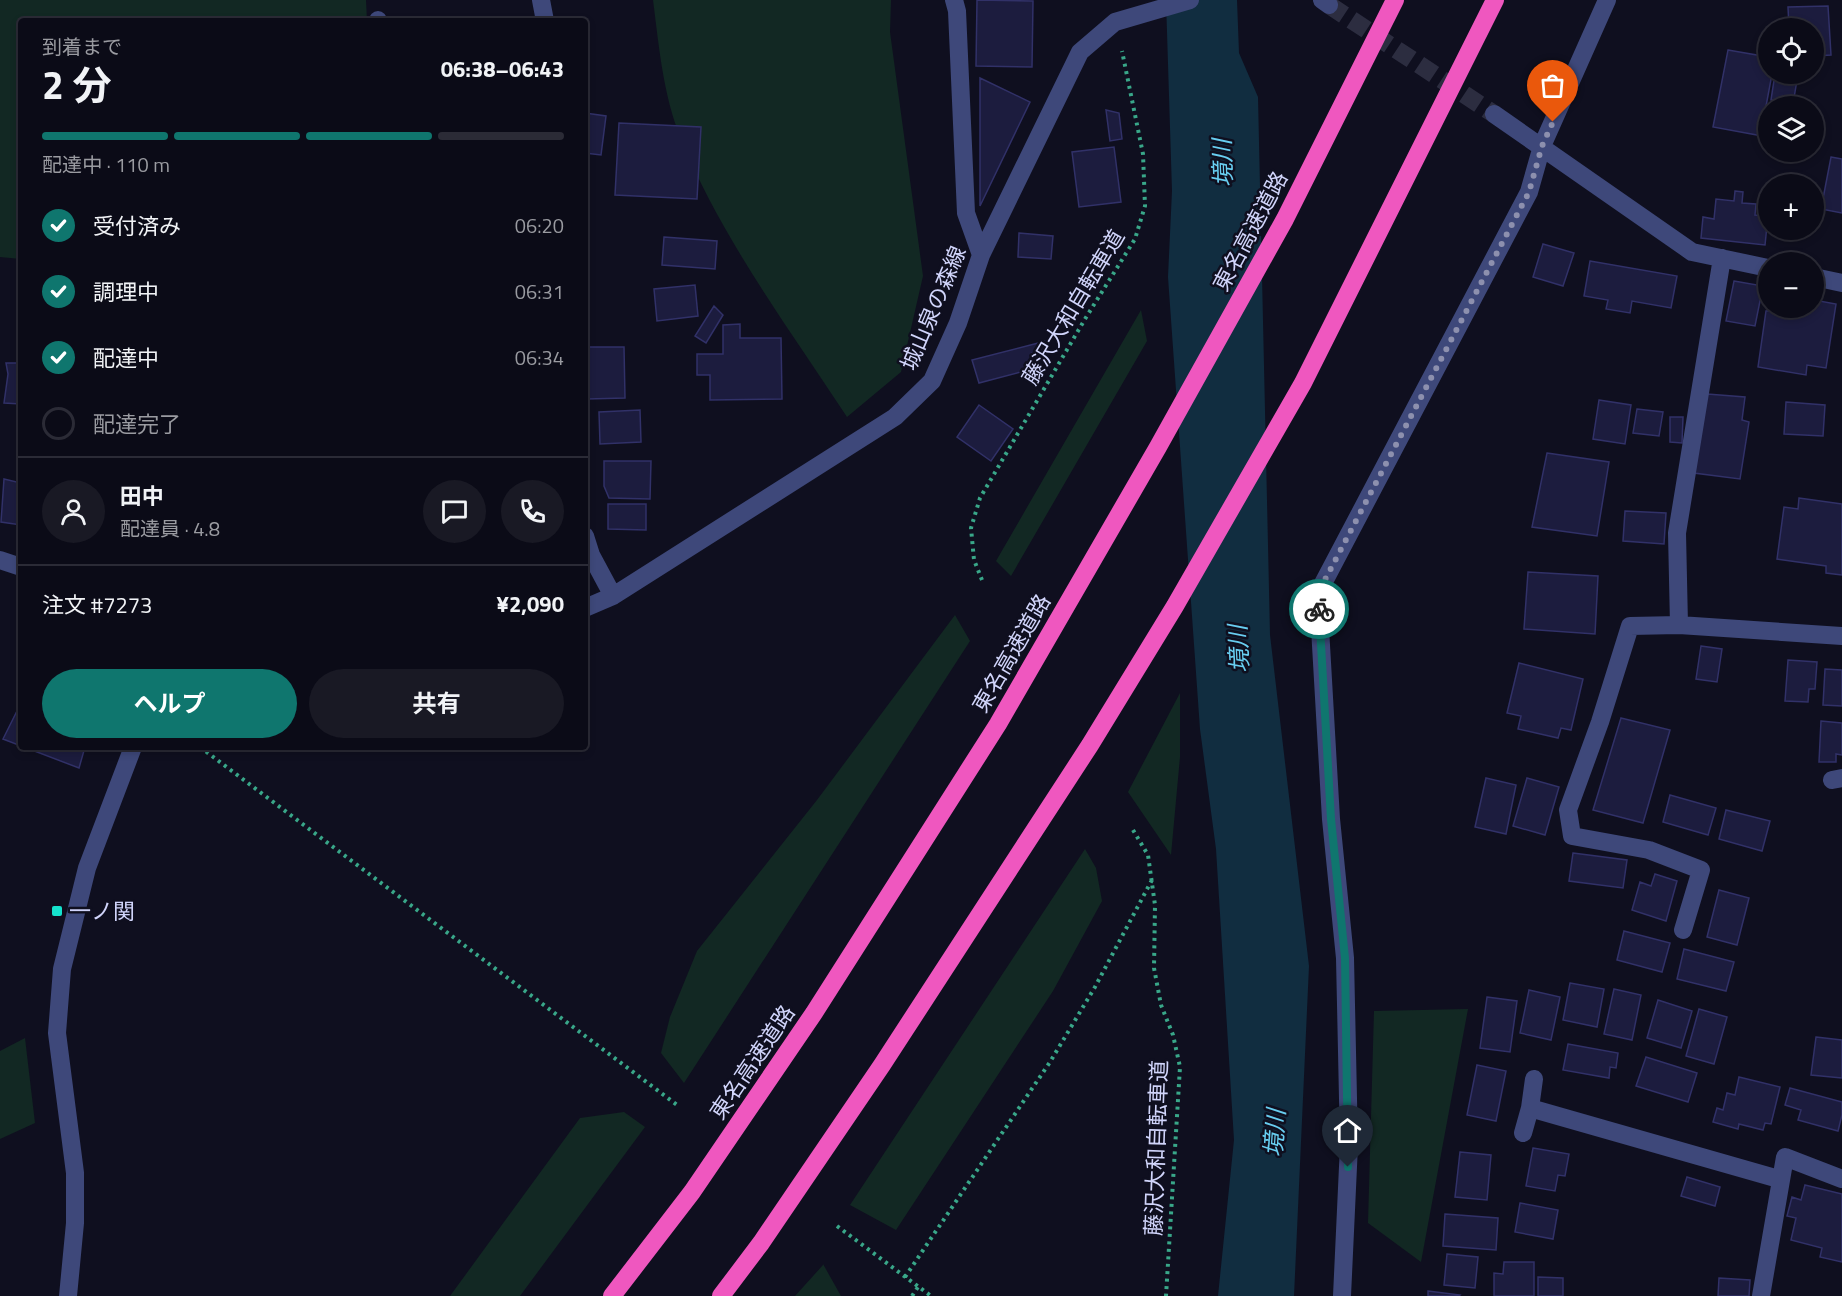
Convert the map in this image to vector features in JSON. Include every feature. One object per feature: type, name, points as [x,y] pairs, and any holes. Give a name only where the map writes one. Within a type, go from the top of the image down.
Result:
[{"type":"highway","name":"東名高速道路","points":[[612,1296],[692,1192],[814,1013],[998,724],[1158,447],[1285,219],[1395,0]]},
{"type":"highway","points":[[720,1296],[761,1244],[882,1065],[1090,745],[1174,606],[1303,383],[1495,0]]},
{"type":"street","points":[[541,0],[544,18]]},
{"type":"street","points":[[954,0],[957,11],[966,213],[981,255]]},
{"type":"street","points":[[1115,22],[1190,0]]},
{"type":"street","points":[[1342,1296],[1349,1145],[1345,958],[1331,819],[1318,593],[1529,192],[1542,146],[1607,0]]},
{"type":"street","name":"城山泉の森線","points":[[588,607],[613,596],[895,417],[932,381],[958,323],[981,255],[1080,52],[1115,22]]},
{"type":"street","points":[[1494,114],[1692,252],[1758,266]]},
{"type":"street","points":[[1679,625],[1677,533],[1722,258]]},
{"type":"street","points":[[1824,279],[1842,283]]},
{"type":"street","points":[[588,546],[613,596]]},
{"type":"street","points":[[0,560],[18,566]]},
{"type":"street","points":[[1683,930],[1701,870],[1648,850],[1572,836],[1568,810],[1600,723],[1630,626],[1679,625],[1842,636]]},
{"type":"street","points":[[68,1296],[75,1224],[75,1173],[57,1033],[62,969],[87,868],[132,750]]},
{"type":"street","points":[[1523,1133],[1530,1108],[1534,1079]]},
{"type":"street","points":[[1530,1108],[1779,1179]]},
{"type":"street","points":[[1761,1296],[1779,1179],[1785,1157],[1842,1179]]},
{"type":"path","name":"藤沢大和自転車道","points":[[982,580],[974,560],[971,528],[980,498],[1085,319],[1136,239],[1145,206],[1142,140],[1115,22]]},
{"type":"path","points":[[204,750],[677,1105]]},
{"type":"path","name":"藤沢大和自転車道","points":[[1133,830],[1148,855],[1153,877],[1154,968],[1161,1005],[1173,1035],[1180,1067],[1166,1296]]},
{"type":"path","points":[[905,1277],[1050,1062],[1095,987],[1153,877]]},
{"type":"path","points":[[837,1226],[931,1296]]},
{"type":"path","points":[[912,1296],[918,1287]]},
{"type":"green space","points":[[0,0],[366,0],[367,18],[18,18],[18,259],[0,257]]},
{"type":"green space","points":[[653,0],[891,0],[890,32],[923,276],[901,372],[847,417],[757,282],[697,176],[681,139],[670,105],[662,70]]},
{"type":"green space","points":[[1141,310],[1147,341],[1011,576],[996,561]]},
{"type":"green space","points":[[955,615],[970,641],[684,1083],[661,1053],[670,1017],[697,951],[817,800]]},
{"type":"green space","points":[[1180,693],[1180,757],[1171,855],[1128,792]]},
{"type":"green space","points":[[1085,849],[1096,868],[1102,901],[1053,991],[896,1230],[850,1205]]},
{"type":"green space","points":[[1468,1009],[1421,1262],[1368,1223],[1374,1011]]},
{"type":"green space","points":[[25,1038],[35,1123],[0,1139],[0,1051]]},
{"type":"green space","points":[[624,1112],[645,1127],[520,1296],[450,1296],[580,1118]]},
{"type":"green space","points":[[823,1265],[841,1296],[795,1296]]},
{"type":"water","name":"境川","points":[[1166,0],[1237,0],[1239,53],[1258,97],[1270,635],[1309,966],[1294,1296],[1218,1296],[1234,1140],[1216,849],[1200,729],[1168,277],[1172,191]]},
{"type":"building","points":[[977,0],[1033,1],[1032,67],[976,66]]},
{"type":"building","points":[[1828,6],[1831,55],[1824,55],[1824,18],[1789,18],[1788,7]]},
{"type":"building","points":[[1728,50],[1758,55],[1758,84],[1770,84],[1768,96],[1758,96],[1758,135],[1713,127]]},
{"type":"building","points":[[980,78],[1030,102],[980,206]]},
{"type":"building","points":[[1773,84],[1796,84],[1794,96],[1772,96]]},
{"type":"building","points":[[1106,110],[1119,113],[1122,139],[1110,141]]},
{"type":"building","points":[[588,113],[606,116],[601,155],[588,153]]},
{"type":"building","points":[[619,123],[701,127],[697,199],[615,195]]},
{"type":"building","points":[[1114,147],[1121,202],[1079,207],[1072,152]]},
{"type":"building","points":[[1831,157],[1842,159],[1842,213],[1824,210],[1824,193]]},
{"type":"building","points":[[1735,191],[1743,192],[1742,203],[1756,204],[1758,240],[1766,240],[1765,245],[1701,238],[1703,217],[1714,219],[1716,199],[1734,201]]},
{"type":"building","points":[[1019,233],[1053,236],[1051,259],[1018,257]]},
{"type":"building","points":[[664,237],[717,241],[715,269],[662,265]]},
{"type":"building","points":[[1543,244],[1574,253],[1563,286],[1533,277]]},
{"type":"building","points":[[1590,261],[1677,276],[1671,308],[1632,301],[1630,313],[1606,309],[1608,300],[1584,296]]},
{"type":"building","points":[[1734,281],[1758,285],[1758,311],[1755,326],[1726,321]]},
{"type":"building","points":[[695,285],[698,316],[657,321],[654,289]]},
{"type":"building","points":[[1824,302],[1836,304],[1826,368],[1807,365],[1806,375],[1758,367],[1765,318],[1824,318]]},
{"type":"building","points":[[714,306],[723,315],[706,343],[695,336]]},
{"type":"building","points":[[740,324],[740,338],[781,338],[782,399],[710,400],[710,375],[697,375],[697,354],[723,354],[723,325]]},
{"type":"building","points":[[1046,341],[1047,349],[1032,353],[1036,368],[979,383],[972,360]]},
{"type":"building","points":[[588,347],[624,347],[625,398],[588,399]]},
{"type":"building","points":[[6,363],[18,363],[18,404],[4,403],[8,374]]},
{"type":"building","points":[[1707,394],[1745,397],[1742,420],[1749,422],[1740,479],[1694,473]]},
{"type":"building","points":[[1599,400],[1631,405],[1625,444],[1593,439]]},
{"type":"building","points":[[1786,402],[1825,405],[1823,436],[1784,434]]},
{"type":"building","points":[[979,405],[1013,429],[991,461],[957,437]]},
{"type":"building","points":[[1637,409],[1663,412],[1659,436],[1633,433]]},
{"type":"building","points":[[640,410],[641,442],[600,444],[599,412]]},
{"type":"building","points":[[1670,417],[1683,417],[1682,443],[1670,442]]},
{"type":"building","points":[[1547,453],[1609,462],[1597,536],[1532,527]]},
{"type":"building","points":[[604,461],[651,461],[650,499],[609,498],[604,486]]},
{"type":"building","points":[[4,479],[18,482],[18,525],[1,522]]},
{"type":"building","points":[[1799,498],[1842,504],[1842,575],[1826,573],[1826,566],[1777,559],[1784,507],[1798,509]]},
{"type":"building","points":[[608,504],[646,504],[646,530],[608,529]]},
{"type":"building","points":[[1625,511],[1666,513],[1664,544],[1623,541]]},
{"type":"building","points":[[1528,572],[1598,576],[1595,634],[1524,629]]},
{"type":"building","points":[[1701,646],[1722,649],[1717,682],[1696,679]]},
{"type":"building","points":[[1788,660],[1817,662],[1815,689],[1809,689],[1808,702],[1785,701]]},
{"type":"building","points":[[1519,663],[1583,679],[1571,730],[1561,728],[1558,738],[1518,729],[1521,716],[1507,713]]},
{"type":"building","points":[[1825,669],[1842,670],[1842,706],[1823,705]]},
{"type":"building","points":[[18,709],[18,745],[3,739]]},
{"type":"building","points":[[1621,718],[1670,730],[1643,823],[1593,810]]},
{"type":"building","points":[[1821,721],[1842,723],[1842,755],[1836,754],[1836,762],[1819,762]]},
{"type":"building","points":[[32,750],[84,750],[79,768]]},
{"type":"building","points":[[1486,778],[1516,785],[1506,834],[1475,827]]},
{"type":"building","points":[[1527,778],[1559,787],[1545,835],[1513,826]]},
{"type":"building","points":[[1670,795],[1716,808],[1708,835],[1663,822]]},
{"type":"building","points":[[1726,810],[1770,821],[1762,851],[1719,839]]},
{"type":"building","points":[[1573,853],[1627,860],[1623,888],[1569,881]]},
{"type":"building","points":[[1655,874],[1677,881],[1666,921],[1632,910],[1640,882],[1651,886]]},
{"type":"building","points":[[1719,890],[1749,898],[1737,945],[1707,937]]},
{"type":"building","points":[[1624,931],[1670,943],[1662,972],[1617,960]]},
{"type":"building","points":[[1684,949],[1734,962],[1726,991],[1677,979]]},
{"type":"building","points":[[1570,983],[1604,989],[1597,1027],[1563,1020]]},
{"type":"building","points":[[1614,989],[1641,995],[1632,1040],[1604,1034]]},
{"type":"building","points":[[1529,990],[1560,997],[1551,1040],[1520,1033]]},
{"type":"building","points":[[1487,997],[1517,1001],[1510,1052],[1480,1048]]},
{"type":"building","points":[[1658,1000],[1692,1011],[1681,1048],[1647,1038]]},
{"type":"building","points":[[1699,1009],[1727,1017],[1714,1064],[1686,1056]]},
{"type":"building","points":[[1816,1037],[1842,1040],[1842,1078],[1811,1075]]},
{"type":"building","points":[[1568,1044],[1618,1053],[1616,1068],[1610,1067],[1609,1078],[1563,1070]]},
{"type":"building","points":[[1646,1057],[1697,1073],[1688,1102],[1636,1086]]},
{"type":"building","points":[[1477,1065],[1506,1071],[1496,1121],[1467,1115]]},
{"type":"building","points":[[1739,1077],[1780,1087],[1771,1124],[1765,1123],[1763,1130],[1739,1124],[1738,1129],[1713,1122],[1717,1108],[1723,1110],[1727,1093],[1735,1095]]},
{"type":"building","points":[[1790,1088],[1842,1102],[1838,1131],[1798,1120],[1801,1110],[1785,1105]]},
{"type":"building","points":[[1533,1148],[1569,1154],[1565,1176],[1558,1175],[1555,1191],[1526,1186]]},
{"type":"building","points":[[1460,1152],[1491,1155],[1487,1200],[1455,1197]]},
{"type":"building","points":[[1687,1177],[1720,1187],[1715,1206],[1681,1196]]},
{"type":"building","points":[[1805,1185],[1842,1194],[1842,1262],[1820,1257],[1822,1248],[1791,1240],[1796,1218],[1787,1216],[1792,1197],[1801,1200]]},
{"type":"building","points":[[1520,1203],[1558,1210],[1553,1239],[1515,1232]]},
{"type":"building","points":[[1445,1214],[1498,1218],[1496,1250],[1443,1246]]},
{"type":"building","points":[[1447,1254],[1478,1257],[1475,1288],[1444,1285]]},
{"type":"building","points":[[1504,1262],[1534,1262],[1534,1296],[1494,1296],[1494,1273],[1503,1274]]},
{"type":"building","points":[[1538,1277],[1563,1278],[1563,1296],[1538,1296]]},
{"type":"building","points":[[1719,1278],[1750,1280],[1749,1296],[1718,1296]]},
{"type":"building","points":[[1428,1291],[1460,1295],[1428,1296]]},
{"type":"tunnel","points":[[1329,5],[1494,114]]},
{"type":"way so far","points":[[1319,609],[1318,593],[1529,192],[1542,146],[1553,122]]},
{"type":"place","name":"一ノ関","points":[[57,911]]},
{"type":"route","points":[[1319,609],[1331,819],[1345,958],[1348,1167]]}]
